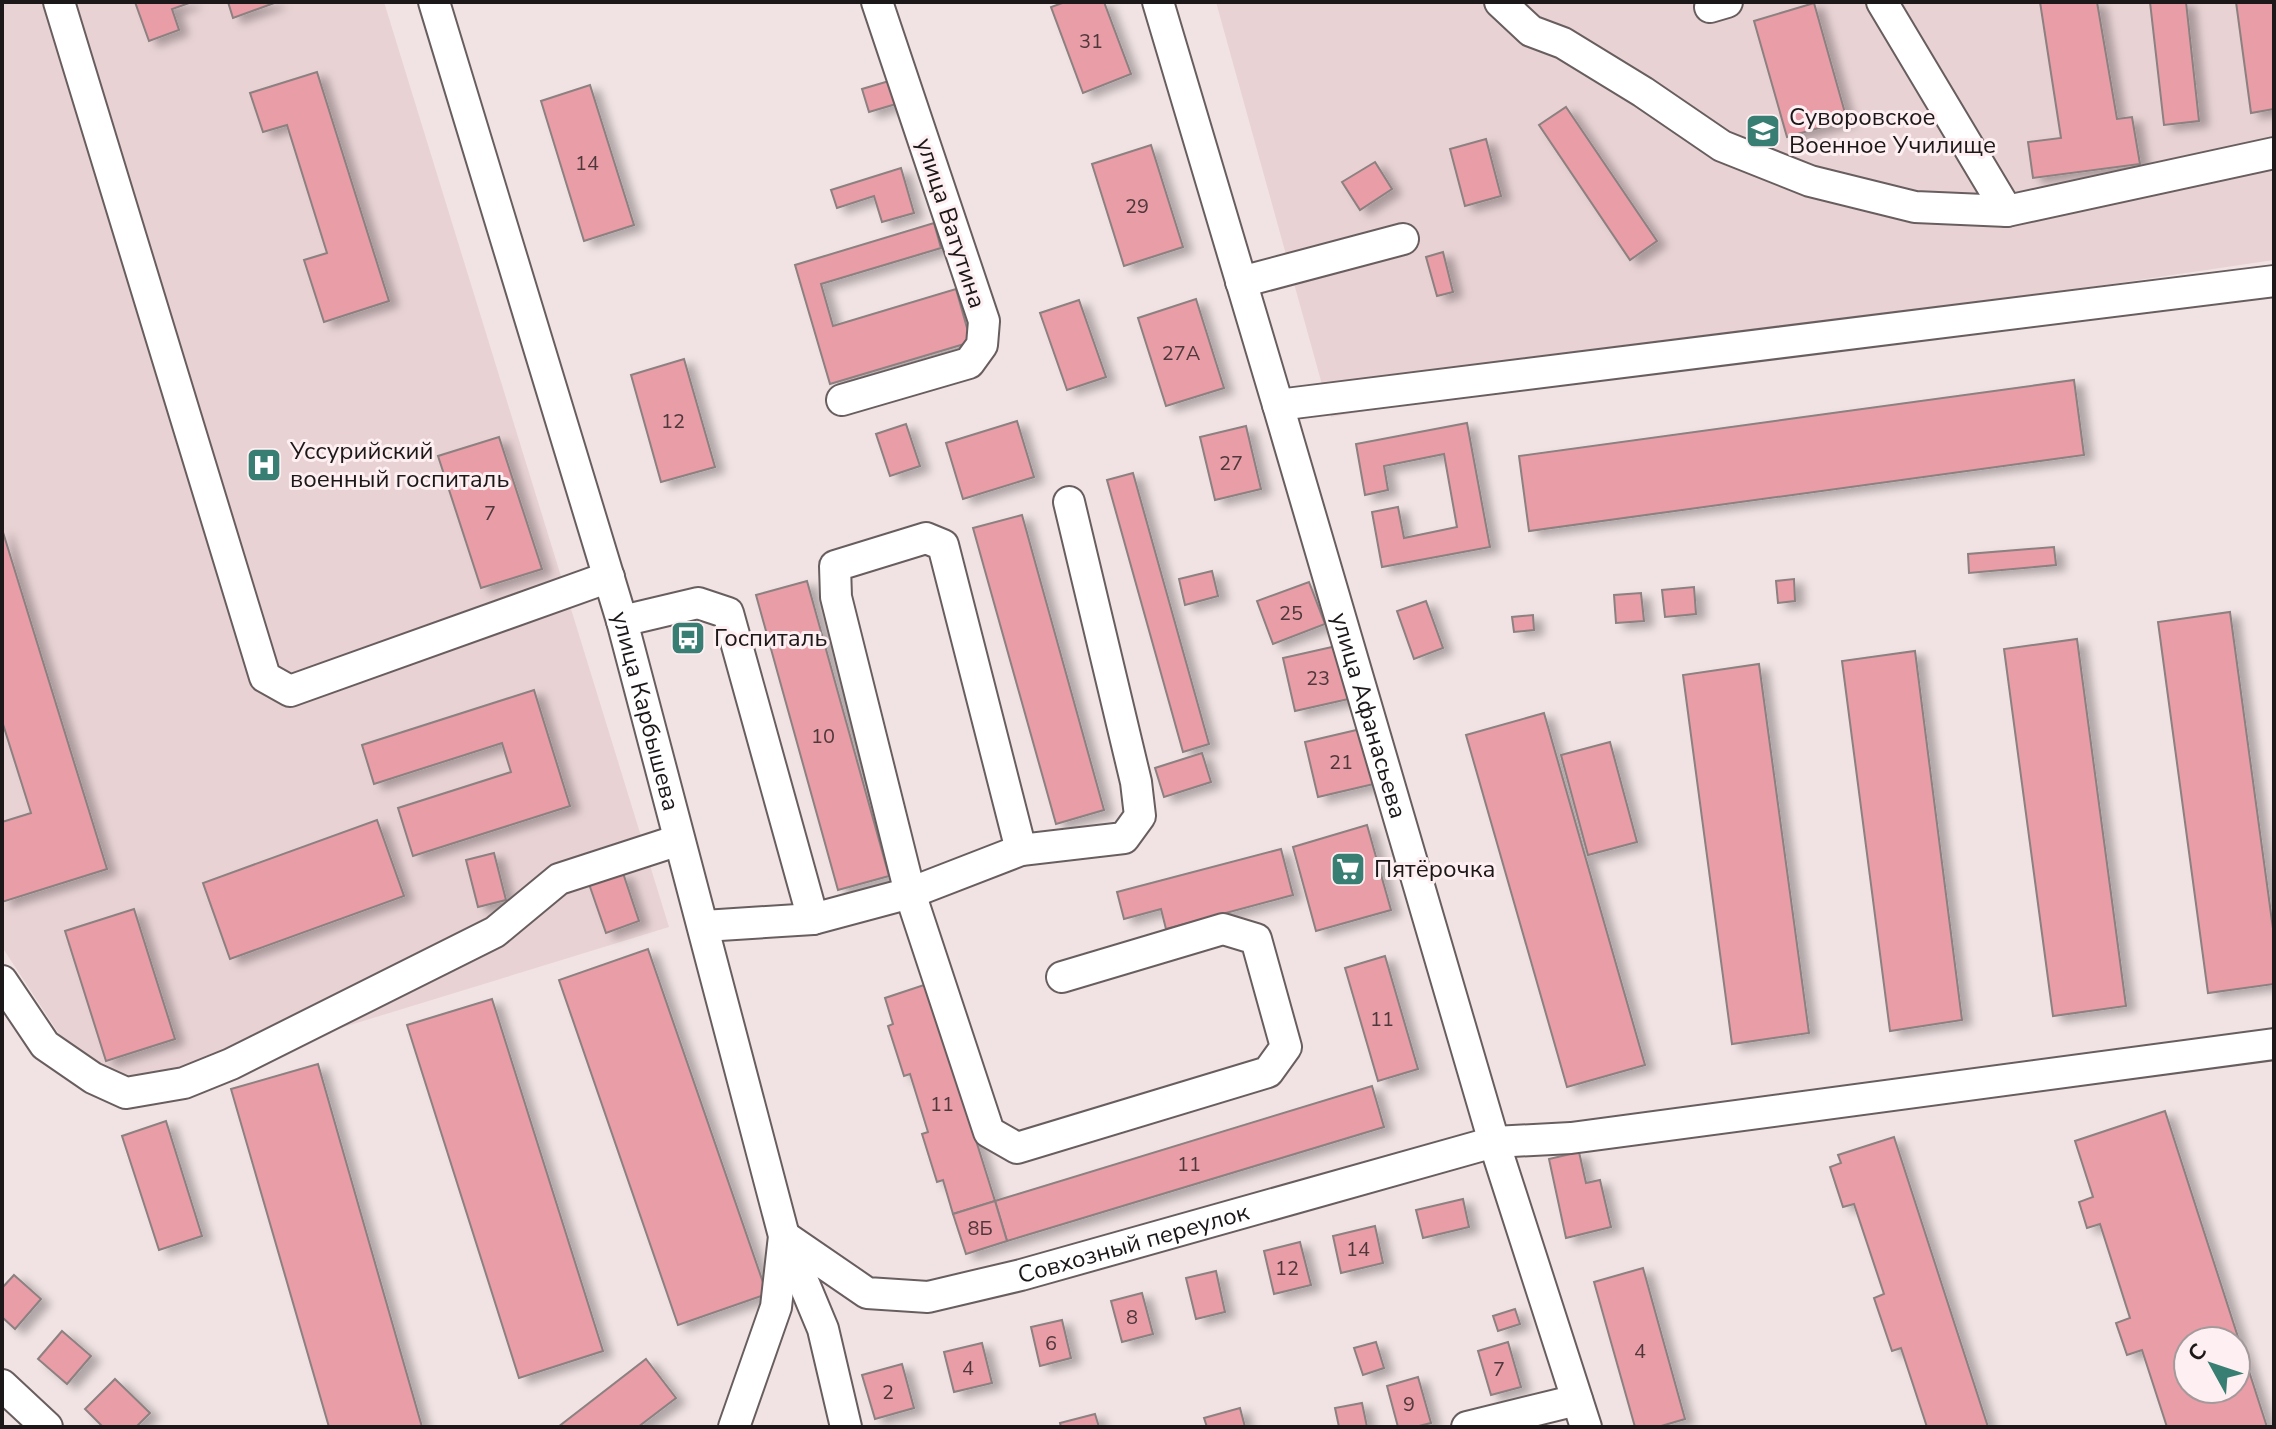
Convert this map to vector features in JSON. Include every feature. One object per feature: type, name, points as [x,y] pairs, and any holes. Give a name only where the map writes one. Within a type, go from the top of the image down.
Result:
[{"type":"street","points":[[59,2],[265,677],[290,691],[609,577]]},
{"type":"street","name":"улица Карбышева","points":[[434,2],[622,621],[784,1236],[776,1307],[734,1427]]},
{"type":"street","name":"улица Ватутина","points":[[842,400],[969,363],[982,345],[984,321],[877,2]]},
{"type":"street","name":"улица Афанасьева","points":[[1158,2],[1494,1142],[1581,1413]]},
{"type":"street","points":[[1500,2],[1531,31],[1563,43],[1722,146],[1810,181],[1915,207],[2007,211],[2274,153]]},
{"type":"street","points":[[1881,2],[2007,211]]},
{"type":"street","points":[[1241,282],[1403,239]]},
{"type":"street","points":[[1278,405],[2274,281]]},
{"type":"street","points":[[704,926],[813,919],[910,893],[1021,850],[1124,838],[1140,816],[1136,782],[1069,502]]},
{"type":"street","points":[[1021,850],[943,545],[926,538],[835,566],[836,597],[910,893],[989,1132],[1017,1148],[1268,1072],[1286,1047],[1256,939],[1223,929],[1062,977]]},
{"type":"street","points":[[622,621],[698,603],[728,613],[813,919]]},
{"type":"street","points":[[2,981],[45,1045],[93,1078],[126,1093],[184,1083],[231,1064],[495,932],[559,879],[679,840]]},
{"type":"street","name":"Совхозный переулок","points":[[784,1236],[867,1293],[928,1297],[1021,1275],[1494,1142],[1571,1138],[2274,1044]]},
{"type":"street","points":[[784,1236],[823,1329],[846,1427]]},
{"type":"street","points":[[2,1385],[46,1427]]},
{"type":"street","points":[[1467,1427],[1581,1413]]},
{"type":"shaded area","name":"Уссурийский военный госпиталь","points":[[2,2],[384,2],[669,927],[103,1101],[2,947]]},
{"type":"shaded area","name":"Суворовское Военное Училище","points":[[1216,2],[2274,2],[2274,260],[1989,302],[1331,417]]},
{"type":"building","points":[[135,2],[192,2],[172,9],[179,30],[149,41]]},
{"type":"building","points":[[228,2],[277,2],[233,18]]},
{"type":"building","points":[[1065,2],[1104,2],[1131,74],[1083,93],[1051,7]]},
{"type":"building","points":[[2040,2],[2097,2],[2117,119],[2132,117],[2140,164],[2033,178],[2028,142],[2061,138]]},
{"type":"building","points":[[2150,2],[2186,2],[2199,121],[2164,125]]},
{"type":"building","points":[[2236,2],[2274,2],[2274,109],[2251,113]]},
{"type":"building","points":[[1814,3],[1847,120],[1787,137],[1754,21]]},
{"type":"building","points":[[317,72],[389,301],[324,322],[304,260],[327,253],[287,125],[263,132],[250,93]]},
{"type":"building","points":[[889,81],[896,104],[869,112],[862,89]]},
{"type":"building","points":[[590,85],[634,225],[584,241],[541,101]]},
{"type":"building","points":[[1566,107],[1657,241],[1630,260],[1539,125]]},
{"type":"building","points":[[1486,139],[1501,196],[1465,206],[1450,149]]},
{"type":"building","points":[[1151,145],[1183,247],[1124,266],[1092,164]]},
{"type":"building","points":[[1375,162],[1392,189],[1360,210],[1342,182]]},
{"type":"building","points":[[901,168],[914,213],[882,222],[874,196],[837,208],[831,190]]},
{"type":"building","points":[[934,223],[941,248],[821,284],[833,326],[956,289],[971,342],[830,384],[795,265]]},
{"type":"building","points":[[1443,252],[1453,292],[1437,296],[1426,257]]},
{"type":"building","points":[[1196,299],[1224,388],[1166,406],[1138,318]]},
{"type":"building","points":[[1079,300],[1106,377],[1067,390],[1040,313]]},
{"type":"building","points":[[684,359],[715,467],[661,482],[631,375]]},
{"type":"building","points":[[2074,380],[2084,455],[1529,531],[1519,456]]},
{"type":"building","points":[[1017,421],[1034,477],[963,499],[946,443]]},
{"type":"building","points":[[1467,423],[1490,547],[1382,567],[1372,512],[1398,507],[1404,538],[1457,527],[1444,454],[1384,466],[1388,490],[1365,495],[1356,444]]},
{"type":"building","points":[[906,424],[920,466],[890,476],[876,434]]},
{"type":"building","points":[[1246,426],[1261,489],[1215,500],[1200,437]]},
{"type":"building","points":[[499,437],[542,569],[481,588],[438,456]]},
{"type":"building","points":[[1133,473],[1209,744],[1183,752],[1107,480]]},
{"type":"building","points":[[1022,515],[1104,810],[1056,824],[973,528]]},
{"type":"building","points":[[2,529],[107,869],[2,902],[2,822],[31,813],[2,721]]},
{"type":"building","points":[[2054,547],[2056,565],[1969,573],[1968,554]]},
{"type":"building","points":[[1212,571],[1218,596],[1185,605],[1179,579]]},
{"type":"building","points":[[1794,579],[1795,601],[1778,603],[1776,581]]},
{"type":"building","points":[[807,581],[889,876],[838,890],[756,595]]},
{"type":"building","points":[[1309,582],[1325,624],[1273,644],[1257,601]]},
{"type":"building","points":[[1694,587],[1696,614],[1665,617],[1662,590]]},
{"type":"building","points":[[1641,593],[1644,621],[1616,623],[1614,595]]},
{"type":"building","points":[[1426,601],[1443,648],[1414,659],[1397,611]]},
{"type":"building","points":[[2230,612],[2274,936],[2274,984],[2208,993],[2158,622]]},
{"type":"building","points":[[1533,615],[1534,630],[1514,632],[1512,617]]},
{"type":"building","points":[[2077,639],[2126,1006],[2053,1016],[2004,649]]},
{"type":"building","points":[[1341,645],[1353,698],[1295,711],[1283,658]]},
{"type":"building","points":[[1915,651],[1962,1020],[1890,1031],[1842,661]]},
{"type":"building","points":[[1759,664],[1809,1033],[1732,1044],[1683,675]]},
{"type":"building","points":[[534,690],[570,806],[413,856],[398,808],[511,772],[502,743],[374,784],[362,745]]},
{"type":"building","points":[[1544,713],[1645,1065],[1567,1087],[1466,735]]},
{"type":"building","points":[[1365,728],[1378,783],[1318,797],[1305,742]]},
{"type":"building","points":[[1610,742],[1637,842],[1588,855],[1561,755]]},
{"type":"building","points":[[1202,753],[1211,782],[1164,797],[1155,768]]},
{"type":"building","points":[[377,820],[404,896],[230,959],[203,883]]},
{"type":"building","points":[[1367,825],[1391,910],[1316,931],[1293,847]]},
{"type":"building","points":[[1281,849],[1293,895],[1166,929],[1161,909],[1124,919],[1117,892]]},
{"type":"building","points":[[494,853],[506,900],[478,907],[466,860]]},
{"type":"building","points":[[623,873],[639,921],[606,933],[589,884]]},
{"type":"building","points":[[134,909],[175,1039],[106,1061],[65,931]]},
{"type":"building","points":[[648,949],[767,1294],[678,1325],[559,980]]},
{"type":"building","points":[[1385,956],[1418,1069],[1378,1081],[1345,968]]},
{"type":"building","points":[[927,984],[995,1201],[953,1214],[943,1180],[937,1182],[922,1134],[928,1132],[910,1074],[904,1076],[888,1026],[893,1024],[885,998]]},
{"type":"building","points":[[492,999],[603,1351],[519,1378],[407,1025]]},
{"type":"building","points":[[318,1064],[422,1427],[329,1427],[231,1089]]},
{"type":"building","points":[[1372,1086],[1384,1127],[1007,1241],[995,1201]]},
{"type":"building","points":[[2165,1111],[2234,1325],[2172,1325],[2172,1405],[2252,1405],[2252,1381],[2267,1427],[2167,1427],[2142,1350],[2127,1355],[2116,1323],[2130,1318],[2100,1224],[2087,1228],[2079,1202],[2093,1197],[2075,1141]]},
{"type":"building","points":[[166,1121],[202,1236],[159,1250],[122,1136]]},
{"type":"building","points":[[1894,1137],[1988,1427],[1927,1427],[1901,1348],[1892,1351],[1874,1298],[1884,1294],[1854,1204],[1843,1207],[1830,1167],[1841,1163],[1838,1155]]},
{"type":"building","points":[[1579,1152],[1586,1183],[1600,1180],[1611,1227],[1566,1238],[1549,1159]]},
{"type":"building","points":[[1463,1199],[1469,1227],[1423,1238],[1416,1210]]},
{"type":"building","points":[[995,1201],[1007,1241],[966,1254],[953,1214]]},
{"type":"building","points":[[1375,1226],[1383,1263],[1341,1273],[1333,1236]]},
{"type":"building","points":[[1300,1242],[1311,1285],[1274,1294],[1264,1251]]},
{"type":"building","points":[[1643,1268],[1685,1419],[1658,1427],[1635,1427],[1594,1282]]},
{"type":"building","points":[[1216,1271],[1225,1312],[1196,1319],[1186,1278]]},
{"type":"building","points":[[14,1275],[41,1299],[15,1329],[2,1317],[2,1288]]},
{"type":"building","points":[[1142,1293],[1153,1334],[1122,1342],[1111,1301]]},
{"type":"building","points":[[1515,1309],[1520,1324],[1498,1331],[1493,1316]]},
{"type":"building","points":[[1062,1320],[1071,1358],[1040,1366],[1031,1327]]},
{"type":"building","points":[[62,1331],[91,1356],[67,1384],[38,1359]]},
{"type":"building","points":[[1376,1342],[1384,1368],[1363,1375],[1354,1348]]},
{"type":"building","points":[[1508,1342],[1521,1387],[1491,1395],[1478,1351]]},
{"type":"building","points":[[982,1343],[992,1383],[954,1392],[944,1352]]},
{"type":"building","points":[[646,1359],[676,1398],[638,1427],[558,1427]]},
{"type":"building","points":[[902,1364],[914,1408],[875,1419],[862,1375]]},
{"type":"building","points":[[1418,1377],[1431,1423],[1398,1427],[1387,1386]]},
{"type":"building","points":[[115,1379],[150,1413],[136,1427],[103,1427],[85,1409]]},
{"type":"building","points":[[1362,1403],[1367,1427],[1339,1427],[1335,1408]]},
{"type":"building","points":[[1240,1408],[1245,1427],[1207,1427],[1204,1418]]},
{"type":"building","points":[[1095,1414],[1099,1427],[1061,1427],[1060,1423]]},
{"type":"place","name":"Суворовское Военное Училище","points":[[1763,131]]},
{"type":"place","name":"Уссурийский военный госпиталь","points":[[264,465]]},
{"type":"place","name":"Госпиталь","points":[[688,638]]},
{"type":"place","name":"Пятёрочка","points":[[1348,869]]}]
